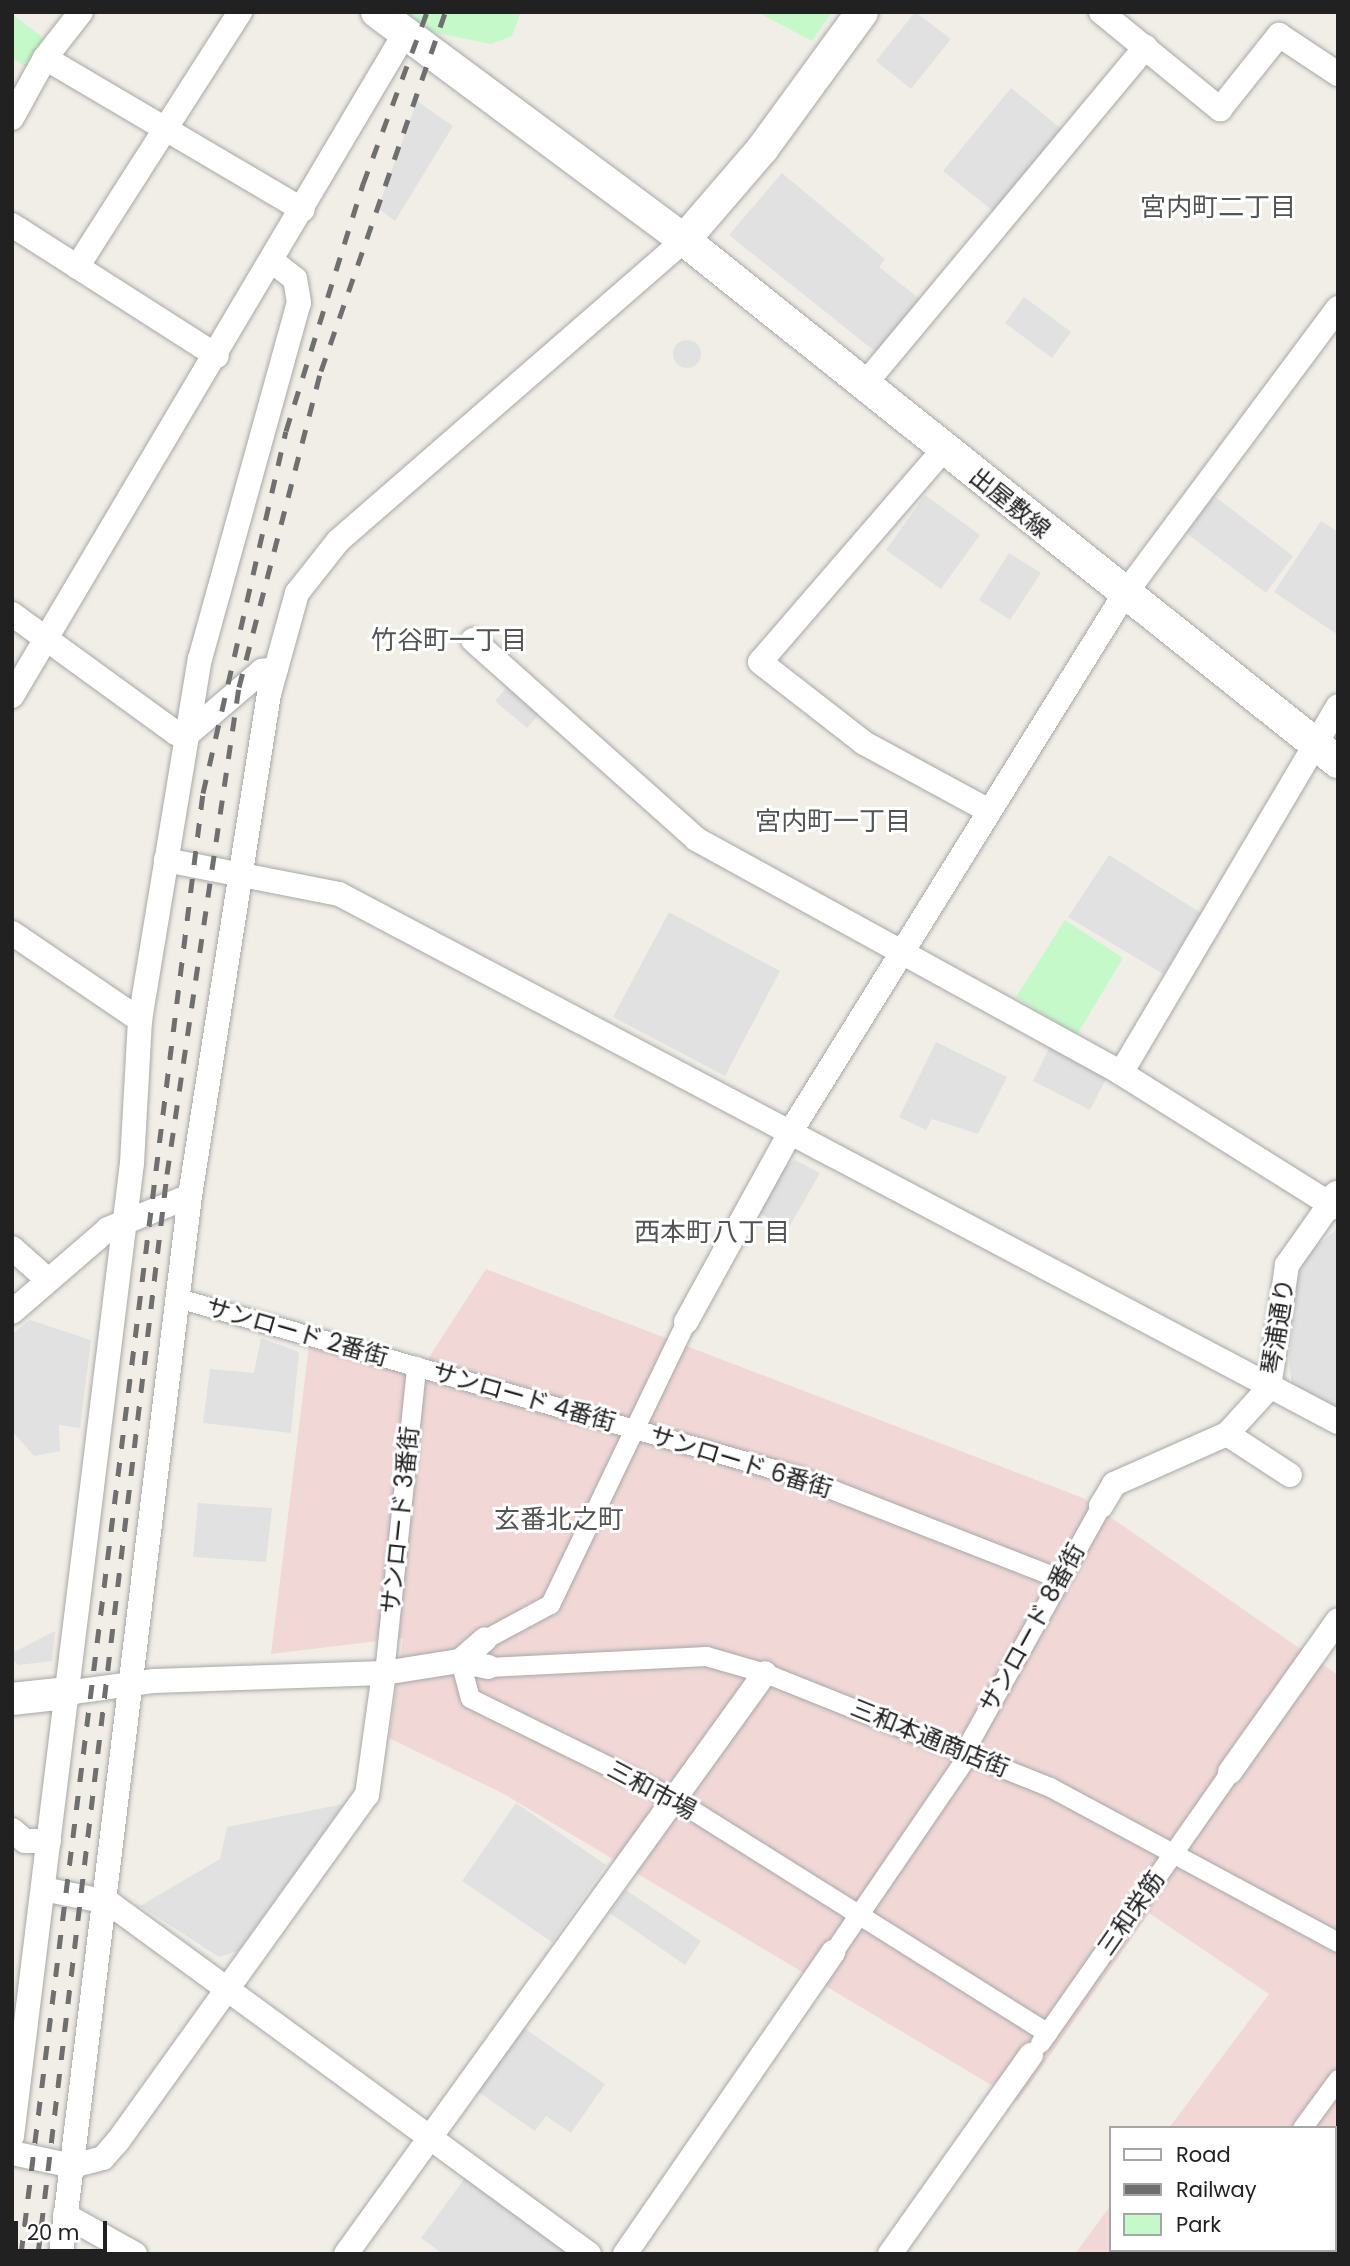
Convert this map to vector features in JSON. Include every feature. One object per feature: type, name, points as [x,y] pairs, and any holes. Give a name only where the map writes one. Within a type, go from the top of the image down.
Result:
[{"type":"street","points":[[12,118],[45,58],[81,12]]},
{"type":"street","points":[[77,267],[240,12]]},
{"type":"street","name":"出屋敷線","points":[[377,12],[684,240],[1124,595],[1326,753]]},
{"type":"street","points":[[61,2254],[108,1902],[190,1196],[276,669],[297,593],[338,541],[684,240],[763,148],[862,12]]},
{"type":"street","points":[[1101,12],[1220,110],[1279,35],[1338,74]]},
{"type":"street","points":[[12,696],[51,638],[405,33]]},
{"type":"street","points":[[864,385],[1146,47]]},
{"type":"street","points":[[45,58],[164,128],[181,144],[303,210]]},
{"type":"street","points":[[12,225],[217,356]]},
{"type":"street","points":[[12,2136],[122,1221],[140,1020],[200,659],[299,303],[295,279],[273,262]]},
{"type":"street","points":[[460,1661],[485,1639],[550,1604],[686,1322],[790,1131],[1124,595],[1338,308]]},
{"type":"street","points":[[944,449],[760,662],[864,743],[989,811]]},
{"type":"street","points":[[12,614],[51,638],[187,735]]},
{"type":"street","points":[[473,639],[696,839],[1121,1073],[1334,1200]]},
{"type":"street","points":[[187,735],[262,671],[276,669]]},
{"type":"street","points":[[1121,1073],[1326,753],[1338,706]]},
{"type":"street","points":[[166,860],[339,894],[790,1131],[1269,1388],[1338,1422]]},
{"type":"street","points":[[12,933],[140,1020]]},
{"type":"street","points":[[12,1312],[47,1279],[122,1221],[190,1196]]},
{"type":"street","name":"琴浦通り","points":[[1269,1388],[1287,1265],[1334,1200]]},
{"type":"street","points":[[12,1248],[47,1279]]},
{"type":"street","name":"サンロード 2番街","points":[[178,1298],[416,1366]]},
{"type":"street","name":"サンロード 4番街","points":[[416,1366],[633,1429]]},
{"type":"street","name":"サンロード 3番街","points":[[384,1673],[416,1366]]},
{"type":"street","points":[[1101,1506],[1114,1484],[1227,1434],[1269,1388]]},
{"type":"street","name":"サンロード 6番街","points":[[633,1429],[849,1496],[1058,1578]]},
{"type":"street","points":[[1227,1434],[1290,1475]]},
{"type":"street","name":"サンロード 8番街","points":[[967,1751],[1058,1578],[1101,1506]]},
{"type":"street","points":[[1230,1772],[1338,1620]]},
{"type":"street","name":"三和本通商店街","points":[[488,1667],[706,1656],[765,1673],[967,1751],[1173,1853],[1338,1942]]},
{"type":"street","points":[[12,1699],[133,1684],[384,1673],[460,1661],[488,1667]]},
{"type":"street","name":"三和市場","points":[[460,1661],[470,1698],[673,1798],[1047,2033]]},
{"type":"street","points":[[12,2153],[73,2166],[103,2158],[118,2141],[367,1795],[384,1673]]},
{"type":"street","points":[[346,2254],[765,1673]]},
{"type":"street","points":[[625,2254],[859,1914],[967,1751]]},
{"type":"street","name":"三和栄筋","points":[[1031,2055],[1230,1772]]},
{"type":"street","points":[[12,1830],[25,1841],[48,1841]]},
{"type":"street","points":[[43,1889],[108,1902],[589,2254]]},
{"type":"street","points":[[890,2254],[1031,2055]]},
{"type":"street","points":[[1303,2126],[1338,2079]]},
{"type":"street","points":[[65,2215],[135,2254]]},
{"type":"shaded area","points":[[915,12],[951,39],[911,89],[876,61]]},
{"type":"shaded area","points":[[1011,88],[1064,131],[997,214],[943,171]]},
{"type":"shaded area","points":[[417,101],[453,126],[395,221],[378,208]]},
{"type":"shaded area","points":[[782,173],[885,259],[879,267],[925,303],[882,357],[729,235]]},
{"type":"shaded area","points":[[1024,297],[1071,332],[1052,358],[1005,323]]},
{"type":"shaded area","points":[[687,340],[697,344],[701,354],[697,364],[687,368],[677,364],[673,354],[677,344]]},
{"type":"shaded area","points":[[925,495],[980,535],[941,589],[886,550]]},
{"type":"shaded area","points":[[1214,496],[1293,556],[1266,593],[1186,533]]},
{"type":"shaded area","points":[[1321,521],[1338,532],[1338,635],[1274,592]]},
{"type":"shaded area","points":[[1009,553],[1041,573],[1010,620],[979,600]]},
{"type":"shaded area","points":[[511,682],[543,710],[527,728],[495,701]]},
{"type":"shaded area","points":[[1109,855],[1201,913],[1163,974],[1068,917]]},
{"type":"shaded area","points":[[669,912],[780,971],[725,1076],[613,1017]]},
{"type":"shaded area","points":[[936,1042],[1007,1077],[978,1134],[932,1119],[926,1130],[899,1117]]},
{"type":"shaded area","points":[[1052,1042],[1110,1071],[1090,1110],[1033,1081]]},
{"type":"shaded area","points":[[795,1160],[820,1173],[788,1229],[759,1213],[784,1167]]},
{"type":"shaded area","points":[[1338,1228],[1338,1407],[1292,1384],[1289,1363],[1298,1275],[1310,1252]]},
{"type":"shaded area","points":[[486,1269],[1083,1498],[1338,1675],[1338,2254],[1075,2254],[1108,2209],[1108,2252],[1336,2252],[1336,2126],[1170,2126],[1269,1994],[1149,1913],[1018,2101],[504,1794],[389,1738],[403,1638],[271,1654],[311,1329],[426,1362]]},
{"type":"shaded area","points":[[30,1320],[91,1340],[80,1428],[59,1425],[60,1451],[34,1456],[12,1431],[12,1334]]},
{"type":"shaded area","points":[[261,1338],[299,1352],[291,1433],[203,1423],[210,1369],[254,1373]]},
{"type":"shaded area","points":[[198,1503],[272,1508],[266,1562],[193,1557]]},
{"type":"shaded area","points":[[55,1631],[52,1661],[19,1665],[12,1660],[12,1653]]},
{"type":"shaded area","points":[[516,1803],[606,1865],[552,1942],[462,1881]]},
{"type":"shaded area","points":[[344,1804],[238,1951],[219,1957],[140,1906],[220,1859],[227,1827]]},
{"type":"shaded area","points":[[626,1890],[701,1941],[685,1965],[610,1913]]},
{"type":"shaded area","points":[[521,2026],[605,2084],[571,2133],[546,2116],[535,2131],[477,2091]]},
{"type":"shaded area","points":[[465,2178],[569,2254],[443,2254],[421,2238]]},
{"type":"green space","points":[[406,12],[521,12],[512,36],[491,44],[432,32]]},
{"type":"green space","points":[[757,12],[832,12],[812,41]]},
{"type":"green space","points":[[12,14],[45,39],[26,67],[12,58]]},
{"type":"green space","points":[[1065,920],[1123,958],[1077,1035],[1016,997]]},
{"type":"railway","points":[[21,2254],[203,793],[286,431],[363,184],[427,12]]},
{"type":"railway","points":[[38,2254],[167,1174],[239,687],[321,371],[445,12]]},
{"type":"district","name":"宮内町二丁目","points":[[1218,208]]},
{"type":"district","name":"竹谷町一丁目","points":[[449,641]]},
{"type":"district","name":"宮内町一丁目","points":[[833,822]]},
{"type":"district","name":"西本町八丁目","points":[[712,1233]]},
{"type":"district","name":"玄番北之町","points":[[559,1520]]}]
